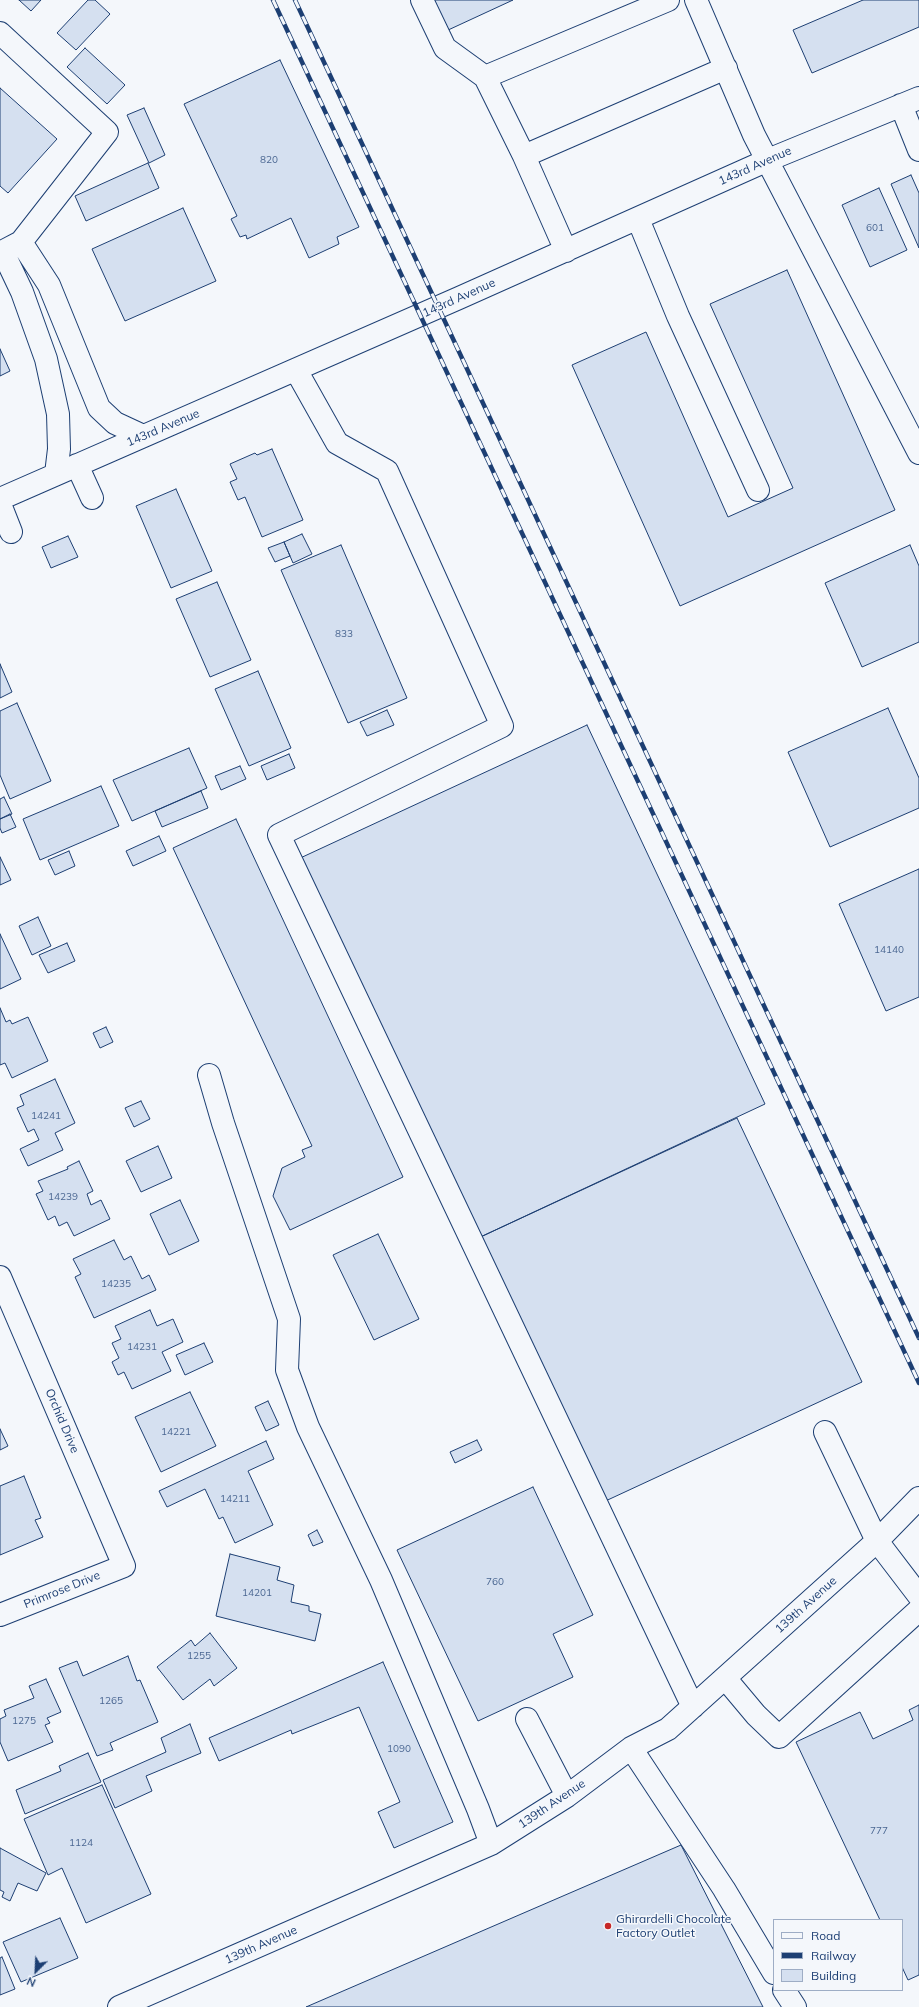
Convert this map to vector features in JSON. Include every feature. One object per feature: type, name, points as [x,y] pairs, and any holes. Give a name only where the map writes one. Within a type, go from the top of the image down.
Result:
[{"type":"street","points":[[422,0],[445,48],[484,77],[524,156],[566,251]]},
{"type":"street","points":[[484,77],[668,0]]},
{"type":"street","points":[[696,0],[754,135],[919,453]]},
{"type":"street","points":[[0,33],[107,132],[8,249]]},
{"type":"street","points":[[524,156],[726,68]]},
{"type":"street","points":[[910,101],[919,150]]},
{"type":"street","name":"143rd Avenue","points":[[0,499],[566,251],[768,160],[910,101]]},
{"type":"street","points":[[638,219],[678,316],[758,490]]},
{"type":"street","points":[[8,249],[48,285],[99,408],[115,423],[142,436]]},
{"type":"street","points":[[8,249],[47,366],[58,414],[59,449],[56,474]]},
{"type":"street","points":[[296,370],[337,443],[387,471],[502,726],[279,835],[693,1707]]},
{"type":"street","points":[[77,465],[92,498]]},
{"type":"street","points":[[0,504],[11,532]]},
{"type":"street","points":[[209,1075],[223,1123],[289,1319],[287,1370],[308,1427],[381,1580],[491,1844]]},
{"type":"street","name":"Orchid Drive","points":[[0,1277],[124,1566]]},
{"type":"street","points":[[825,1432],[877,1541],[919,1596]]},
{"type":"street","name":"139th Avenue","points":[[119,2007],[159,1999],[491,1844],[567,1796],[630,1748],[668,1729],[877,1541],[919,1498]]},
{"type":"street","name":"Primrose Drive","points":[[0,1615],[124,1566]]},
{"type":"street","points":[[725,1678],[756,1715],[779,1737],[919,1610]]},
{"type":"street","points":[[527,1719],[567,1796]]},
{"type":"street","points":[[630,1748],[724,1889],[773,1971]]},
{"type":"street","points":[[785,1991],[795,2007]]},
{"type":"building","points":[[19,0],[41,0],[31,11]]},
{"type":"building","points":[[88,0],[95,0],[110,14],[76,50],[57,33]]},
{"type":"building","points":[[431,0],[513,0],[446,31]]},
{"type":"building","points":[[863,0],[919,0],[919,27],[812,73],[793,30]]},
{"type":"building","points":[[85,48],[125,85],[107,104],[67,67]]},
{"type":"building","points":[[280,60],[359,227],[337,237],[339,244],[309,258],[291,218],[247,239],[246,235],[240,237],[231,219],[237,216],[184,104]]},
{"type":"building","points":[[0,88],[57,139],[8,193],[0,186]]},
{"type":"building","points":[[144,108],[165,155],[149,163],[127,115]]},
{"type":"building","points":[[148,163],[159,188],[86,221],[75,196]]},
{"type":"building","points":[[911,175],[919,193],[919,248],[891,184]]},
{"type":"building","points":[[879,188],[907,250],[870,267],[842,205]]},
{"type":"building","points":[[183,208],[216,281],[125,321],[92,249]]},
{"type":"building","points":[[787,270],[895,510],[680,606],[572,365],[646,332],[728,517],[793,488],[710,304]]},
{"type":"building","points":[[0,349],[10,371],[0,376]]},
{"type":"building","points":[[272,449],[303,520],[262,537],[245,497],[238,500],[230,482],[237,479],[230,464],[255,453],[257,455]]},
{"type":"building","points":[[176,489],[212,571],[171,588],[136,506]]},
{"type":"building","points":[[302,534],[312,554],[293,563],[284,542]]},
{"type":"building","points":[[68,536],[78,557],[51,568],[42,547]]},
{"type":"building","points":[[284,542],[290,556],[275,562],[268,548]]},
{"type":"building","points":[[341,545],[407,698],[348,723],[281,570]]},
{"type":"building","points":[[910,545],[919,566],[919,642],[862,667],[825,583]]},
{"type":"building","points":[[217,582],[251,660],[210,677],[176,599]]},
{"type":"building","points":[[0,664],[12,692],[0,698]]},
{"type":"building","points":[[258,671],[291,748],[249,766],[215,689]]},
{"type":"building","points":[[17,703],[51,781],[10,799],[0,775],[0,711]]},
{"type":"building","points":[[888,708],[919,778],[919,808],[830,847],[788,752]]},
{"type":"building","points":[[387,710],[394,725],[367,736],[360,722]]},
{"type":"building","points":[[587,725],[765,1104],[474,1240],[296,860]]},
{"type":"building","points":[[189,748],[207,788],[132,821],[113,780]]},
{"type":"building","points":[[289,754],[295,768],[267,780],[261,766]]},
{"type":"building","points":[[240,766],[246,779],[221,790],[215,776]]},
{"type":"building","points":[[101,786],[119,826],[40,860],[23,819]]},
{"type":"building","points":[[201,791],[208,808],[162,827],[155,811]]},
{"type":"building","points":[[4,797],[12,814],[0,819],[0,799]]},
{"type":"building","points":[[10,814],[16,827],[2,833],[0,828],[0,819]]},
{"type":"building","points":[[236,819],[403,1177],[290,1230],[273,1196],[282,1168],[305,1157],[302,1150],[312,1146],[173,848]]},
{"type":"building","points":[[159,836],[166,851],[133,866],[126,851]]},
{"type":"building","points":[[69,851],[75,866],[55,875],[48,860]]},
{"type":"building","points":[[0,857],[11,880],[0,885]]},
{"type":"building","points":[[919,869],[919,997],[886,1011],[839,904]]},
{"type":"building","points":[[38,917],[51,946],[32,955],[19,926]]},
{"type":"building","points":[[0,934],[21,979],[0,989]]},
{"type":"building","points":[[67,943],[75,961],[48,973],[39,955]]},
{"type":"building","points":[[0,1008],[6,1022],[10,1020],[12,1024],[28,1017],[48,1061],[12,1078],[5,1063],[0,1065]]},
{"type":"building","points":[[106,1027],[113,1042],[100,1048],[93,1033]]},
{"type":"building","points":[[55,1079],[75,1123],[55,1133],[63,1150],[28,1166],[20,1149],[39,1140],[34,1129],[28,1132],[17,1108],[24,1105],[20,1095]]},
{"type":"building","points":[[141,1101],[150,1119],[134,1127],[125,1108]]},
{"type":"building","points":[[737,1118],[862,1382],[599,1504],[474,1240]]},
{"type":"building","points":[[158,1146],[172,1178],[141,1192],[126,1161]]},
{"type":"building","points":[[79,1161],[93,1191],[87,1194],[91,1205],[101,1200],[110,1219],[74,1236],[67,1222],[59,1226],[55,1216],[48,1220],[36,1194],[43,1191],[38,1181],[68,1169],[67,1167]]},
{"type":"building","points":[[180,1200],[199,1241],[169,1255],[150,1214]]},
{"type":"building","points":[[378,1234],[419,1319],[374,1340],[333,1255]]},
{"type":"building","points":[[114,1240],[124,1260],[131,1256],[142,1279],[149,1275],[156,1290],[94,1318],[75,1277],[81,1274],[73,1259]]},
{"type":"building","points":[[150,1310],[157,1326],[173,1319],[183,1342],[162,1352],[171,1371],[132,1389],[124,1372],[118,1375],[112,1362],[119,1358],[112,1343],[121,1339],[115,1326]]},
{"type":"building","points":[[204,1343],[213,1362],[185,1375],[176,1355]]},
{"type":"building","points":[[190,1392],[216,1446],[161,1472],[135,1417]]},
{"type":"building","points":[[268,1401],[279,1425],[266,1431],[255,1407]]},
{"type":"building","points":[[0,1429],[8,1446],[0,1450]]},
{"type":"building","points":[[477,1440],[482,1450],[455,1463],[450,1452]]},
{"type":"building","points":[[266,1441],[274,1459],[248,1471],[273,1525],[235,1543],[223,1517],[219,1519],[205,1489],[167,1507],[159,1491]]},
{"type":"building","points":[[24,1476],[41,1518],[35,1520],[43,1537],[0,1555],[0,1486]]},
{"type":"building","points":[[533,1487],[593,1615],[553,1634],[573,1677],[478,1721],[397,1550]]},
{"type":"building","points":[[317,1530],[323,1542],[313,1546],[308,1535]]},
{"type":"building","points":[[230,1554],[280,1567],[277,1580],[294,1585],[291,1602],[309,1606],[309,1611],[321,1614],[315,1641],[216,1616]]},
{"type":"building","points":[[210,1633],[237,1668],[214,1686],[210,1679],[183,1700],[157,1667],[191,1640],[195,1646]]},
{"type":"building","points":[[128,1656],[137,1681],[140,1680],[158,1722],[110,1743],[113,1750],[97,1756],[59,1668],[77,1661],[83,1676]]},
{"type":"building","points":[[383,1662],[453,1822],[394,1848],[378,1812],[400,1802],[359,1707],[292,1734],[291,1730],[219,1761],[209,1738]]},
{"type":"building","points":[[46,1679],[61,1712],[47,1718],[50,1723],[45,1725],[53,1742],[8,1761],[0,1742],[0,1719],[6,1716],[4,1710],[34,1698],[29,1686]]},
{"type":"building","points":[[919,1705],[919,1975],[908,1980],[903,1969],[903,1919],[880,1919],[796,1742],[860,1712],[873,1739],[913,1720],[909,1710]]},
{"type":"building","points":[[190,1724],[201,1753],[146,1776],[152,1791],[115,1808],[103,1780],[166,1752],[161,1738]]},
{"type":"building","points":[[88,1753],[101,1782],[25,1814],[16,1790],[61,1771],[59,1766]]},
{"type":"building","points":[[102,1785],[151,1894],[86,1923],[62,1868],[48,1875],[24,1819]]},
{"type":"building","name":"Ghirardelli Chocolate Factory Outlet","points":[[681,1845],[763,2007],[306,2007]]},
{"type":"building","points":[[0,1848],[46,1873],[37,1891],[18,1883],[10,1901],[2,1897],[4,1892],[0,1890]]},
{"type":"building","points":[[60,1918],[78,1958],[21,1982],[3,1942]]},
{"type":"building","points":[[2,1957],[15,1989],[0,1995],[0,1958]]},
{"type":"railway","points":[[273,0],[919,1383]]},
{"type":"railway","points":[[295,0],[919,1338]]},
{"type":"place","name":"Ghirardelli Chocolate Factory Outlet","points":[[608,1926]]}]
